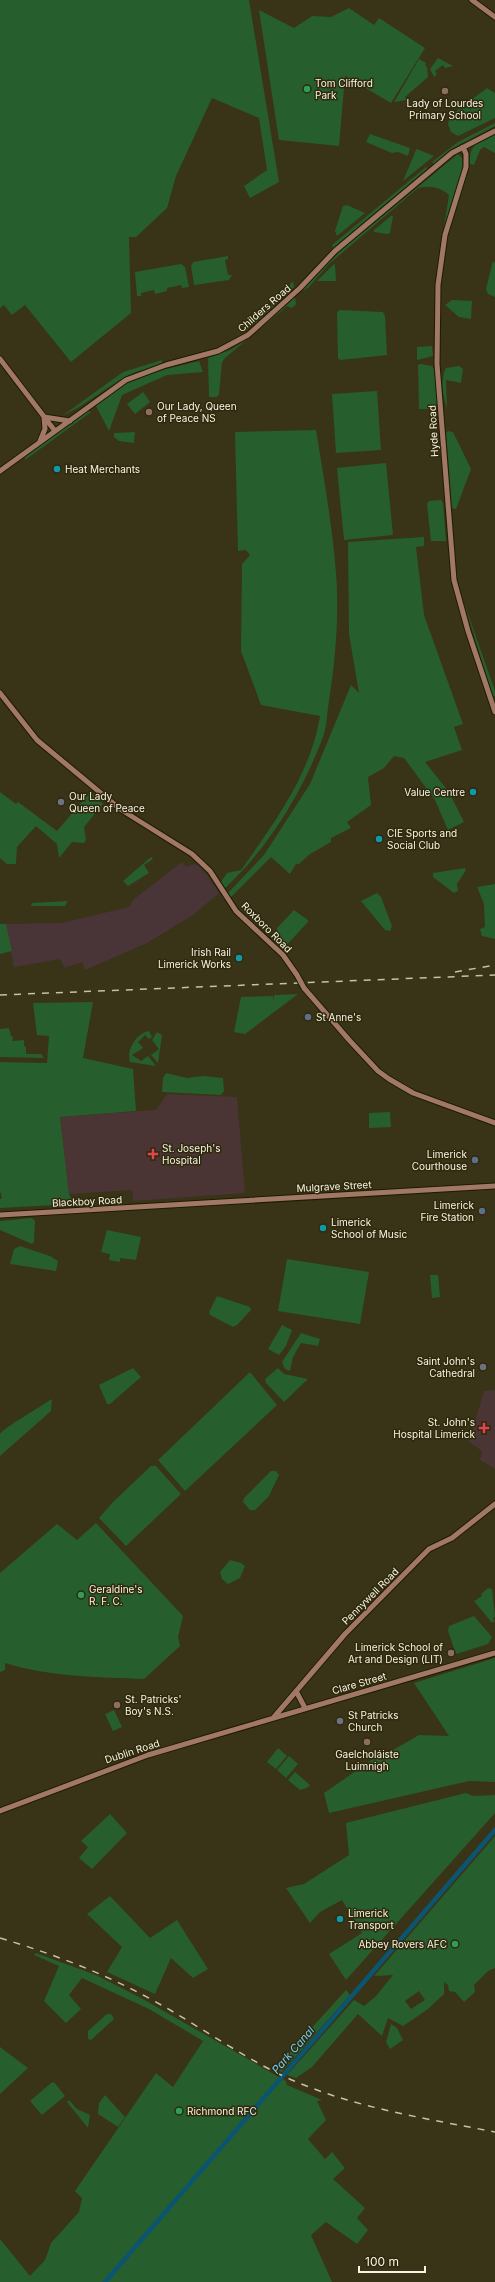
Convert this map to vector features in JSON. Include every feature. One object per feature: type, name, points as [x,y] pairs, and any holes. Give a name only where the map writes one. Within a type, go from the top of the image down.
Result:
[{"type":"main road","points":[[472,0],[495,17]]},
{"type":"main road","name":"Childers Road","points":[[0,471],[126,380],[166,366],[218,351],[248,335],[300,288],[335,252],[452,153],[495,131]]},
{"type":"main road","name":"Hyde Road","points":[[463,147],[466,154],[466,167],[445,235],[438,285],[437,364],[452,573],[468,631],[495,712]]},
{"type":"main road","points":[[0,359],[55,431]]},
{"type":"main road","points":[[44,416],[70,421]]},
{"type":"main road","points":[[39,442],[45,429],[44,416]]},
{"type":"main road","name":"Roxboro Road","points":[[0,693],[37,740],[120,810],[192,854],[210,871],[236,911],[288,960],[308,993],[378,1071],[413,1093],[495,1123]]},
{"type":"main road","name":"Mulgrave Street","points":[[174,1205],[495,1186]]},
{"type":"main road","name":"Blackboy Road","points":[[0,1215],[174,1205]]},
{"type":"main road","name":"Pennywell Road","points":[[273,1717],[345,1634],[429,1549],[452,1538],[495,1504]]},
{"type":"main road","name":"Clare Street","points":[[273,1717],[495,1653]]},
{"type":"main road","points":[[296,1691],[305,1708]]},
{"type":"main road","name":"Dublin Road","points":[[0,1811],[113,1767],[273,1717]]},
{"type":"shaded area","points":[[182,862],[186,867],[194,864],[198,865],[219,893],[193,915],[147,943],[85,970],[82,962],[65,968],[60,959],[14,967],[6,924],[61,923],[129,907],[133,900]]},
{"type":"shaded area","name":"St. Joseph's Hospital","points":[[167,1094],[237,1097],[245,1193],[133,1201],[132,1190],[69,1194],[60,1117],[156,1110]]},
{"type":"shaded area","name":"St. John's Hospital Limerick","points":[[495,1390],[495,1469],[480,1460],[482,1451],[469,1442],[484,1391]]},
{"type":"green space","points":[[0,0],[249,0],[279,182],[250,198],[244,186],[267,170],[259,118],[212,98],[176,176],[167,208],[136,237],[129,237],[131,313],[71,362],[25,305],[12,315],[4,305],[0,308]]},
{"type":"green space","name":"Tom Clifford Park","points":[[349,8],[374,25],[379,18],[425,48],[391,103],[345,76],[339,146],[279,140],[259,10],[294,28],[312,16],[331,17]]},
{"type":"green space","points":[[438,58],[453,66],[445,68],[443,65],[435,71],[437,74],[434,77],[430,69]]},
{"type":"green space","points":[[419,59],[426,63],[425,65],[427,67],[428,77],[405,97],[407,100],[394,102]]},
{"type":"green space","points":[[487,88],[495,93],[495,118],[458,136],[451,132],[448,124],[450,116]]},
{"type":"green space","points":[[495,123],[495,126],[451,149],[434,164],[432,162],[458,142]]},
{"type":"green space","points":[[370,134],[410,148],[408,156],[398,152],[392,153],[366,142]]},
{"type":"green space","points":[[495,134],[495,153],[484,147],[480,150],[474,165],[470,164],[470,157],[473,147],[480,141]]},
{"type":"green space","points":[[417,149],[434,156],[403,181],[416,150]]},
{"type":"green space","points":[[458,154],[462,158],[463,167],[443,233],[449,195],[435,187],[418,188],[329,264],[308,288],[302,291],[304,286],[345,247]]},
{"type":"green space","points":[[426,167],[428,168],[333,248],[332,245]]},
{"type":"green space","points":[[347,205],[365,213],[337,236],[335,231],[343,206]]},
{"type":"green space","points":[[393,216],[390,233],[374,232],[374,230]]},
{"type":"green space","points":[[228,256],[228,259],[225,260],[228,275],[232,275],[229,280],[194,285],[191,266],[193,262]]},
{"type":"green space","points":[[493,261],[495,263],[495,297],[488,294],[486,289]]},
{"type":"green space","points":[[181,264],[185,267],[189,287],[182,288],[181,285],[167,288],[167,291],[155,294],[154,290],[141,293],[141,296],[137,296],[135,272]]},
{"type":"green space","points":[[334,264],[336,281],[317,281]]},
{"type":"green space","points":[[293,281],[294,287],[254,325],[252,323],[278,299]]},
{"type":"green space","points":[[295,297],[296,304],[292,308],[287,306],[253,334]]},
{"type":"green space","points":[[452,300],[472,301],[471,319],[459,317],[445,305]]},
{"type":"green space","points":[[340,310],[383,312],[385,316],[387,355],[340,360],[338,358],[337,312]]},
{"type":"green space","points":[[247,340],[222,362],[219,394],[217,397],[209,397],[208,358],[230,350]]},
{"type":"green space","points":[[432,346],[433,356],[417,360],[417,347]]},
{"type":"green space","points":[[162,360],[162,364],[129,375],[62,416],[123,372]]},
{"type":"green space","points":[[199,361],[203,372],[167,375],[122,395],[109,431],[96,406],[105,396],[116,388],[143,376]]},
{"type":"green space","points":[[421,364],[432,366],[434,369],[438,408],[436,409],[419,409],[418,365]]},
{"type":"green space","points":[[459,366],[463,369],[461,383],[446,380],[447,408],[443,388],[444,372],[446,368]]},
{"type":"green space","points":[[377,391],[381,450],[336,453],[332,394]]},
{"type":"green space","points":[[143,392],[150,402],[135,414],[127,404]]},
{"type":"green space","points":[[88,411],[91,412],[25,460],[25,457]]},
{"type":"green space","points":[[316,430],[327,496],[335,562],[337,597],[335,649],[325,728],[315,758],[283,818],[256,855],[225,888],[221,882],[227,873],[241,870],[290,797],[308,758],[320,716],[261,705],[241,651],[242,564],[250,555],[246,550],[238,551],[235,432]]},
{"type":"green space","points":[[448,431],[453,432],[471,469],[456,509],[452,508],[446,433]]},
{"type":"green space","points":[[135,432],[134,443],[119,441],[114,437],[114,433]]},
{"type":"green space","points":[[386,463],[393,535],[344,540],[337,468]]},
{"type":"green space","points":[[441,500],[443,503],[446,541],[431,541],[427,504],[429,501]]},
{"type":"green space","points":[[424,537],[424,546],[416,547],[424,615],[463,724],[454,727],[462,750],[425,762],[449,792],[464,822],[448,830],[435,800],[404,758],[394,756],[384,768],[368,777],[371,805],[347,822],[351,828],[331,838],[331,842],[310,854],[299,864],[296,864],[290,874],[271,857],[231,897],[228,893],[264,855],[310,784],[351,685],[359,693],[349,634],[348,542]]},
{"type":"green space","points":[[462,597],[495,691],[495,696],[493,696]]},
{"type":"green space","points":[[0,792],[16,804],[18,802],[57,831],[90,792],[103,804],[84,827],[86,840],[84,843],[72,842],[59,858],[57,844],[36,826],[17,847],[16,864],[7,864],[0,858]]},
{"type":"green space","points":[[151,857],[153,859],[144,865],[149,873],[128,886],[123,881]]},
{"type":"green space","points":[[465,868],[466,870],[457,884],[458,891],[454,893],[433,877],[433,873]]},
{"type":"green space","points":[[495,884],[495,939],[482,936],[480,929],[485,927],[484,904],[477,887]]},
{"type":"green space","points":[[377,893],[381,897],[392,926],[390,931],[385,930],[361,901]]},
{"type":"green space","points":[[68,901],[65,906],[31,906],[32,903]]},
{"type":"green space","points":[[294,910],[308,920],[308,922],[282,950],[272,940],[278,933],[277,928]]},
{"type":"green space","points":[[0,924],[6,924],[12,951],[0,954]]},
{"type":"green space","points":[[298,994],[245,1034],[234,1032],[241,997],[273,996],[274,1001],[274,995]]},
{"type":"green space","points":[[93,1002],[83,1058],[133,1069],[136,1111],[60,1117],[69,1194],[74,1204],[0,1208],[0,1199],[2,1198],[0,1191],[0,1062],[47,1063],[49,1036],[37,1035],[33,1003]]},
{"type":"green space","points":[[9,1028],[11,1036],[13,1037],[12,1041],[24,1040],[26,1054],[41,1054],[44,1058],[0,1057],[0,1029]]},
{"type":"green space","points":[[149,1031],[152,1037],[149,1039],[145,1035],[138,1042],[143,1048],[132,1055],[141,1061],[148,1056],[156,1066],[130,1062],[129,1057],[131,1047],[134,1042],[140,1035]]},
{"type":"green space","points":[[157,1032],[162,1035],[158,1063],[151,1055],[159,1049],[152,1040]]},
{"type":"green space","points":[[166,1073],[187,1078],[203,1076],[223,1078],[224,1091],[221,1095],[162,1092],[163,1078]]},
{"type":"green space","points":[[390,1112],[391,1127],[369,1128],[369,1113]]},
{"type":"green space","points":[[32,1218],[35,1221],[34,1242],[32,1244],[0,1230],[0,1221]]},
{"type":"green space","points":[[107,1230],[141,1237],[136,1260],[120,1258],[120,1262],[109,1260],[110,1254],[101,1252]]},
{"type":"green space","points":[[20,1246],[50,1256],[58,1261],[56,1271],[10,1264],[14,1249]]},
{"type":"green space","points":[[287,1259],[369,1272],[360,1324],[278,1311]]},
{"type":"green space","points":[[430,1275],[438,1275],[440,1297],[432,1298]]},
{"type":"green space","points":[[217,1296],[250,1307],[251,1310],[237,1325],[233,1327],[210,1315],[209,1312]]},
{"type":"green space","points":[[282,1325],[292,1330],[286,1346],[279,1355],[268,1349]]},
{"type":"green space","points":[[301,1333],[320,1339],[318,1346],[301,1343],[293,1357],[290,1371],[285,1369],[282,1362]]},
{"type":"green space","points":[[133,1368],[141,1377],[110,1404],[107,1404],[99,1385]]},
{"type":"green space","points":[[278,1368],[284,1374],[308,1379],[284,1402],[266,1383],[265,1379]]},
{"type":"green space","points":[[250,1372],[277,1405],[185,1491],[158,1460]]},
{"type":"green space","points":[[52,1399],[51,1411],[0,1456],[0,1434],[2,1431]]},
{"type":"green space","points":[[151,1466],[156,1466],[181,1494],[126,1546],[99,1518],[113,1502]]},
{"type":"green space","points":[[271,1471],[276,1471],[279,1475],[269,1496],[255,1510],[250,1510],[243,1502],[244,1498]]},
{"type":"green space","name":"Geraldine's R. F. C.","points":[[96,1523],[183,1616],[178,1637],[180,1646],[144,1679],[57,1674],[22,1668],[5,1663],[5,1670],[0,1672],[0,1573],[57,1524],[77,1540]]},
{"type":"green space","points":[[230,1560],[241,1563],[245,1566],[240,1578],[228,1584],[222,1579],[220,1572]]},
{"type":"green space","points":[[488,1588],[492,1589],[495,1616],[493,1619],[495,1621],[492,1623],[474,1601],[482,1596],[481,1594]]},
{"type":"green space","points":[[474,1616],[492,1637],[488,1644],[456,1654],[448,1631],[449,1626]]},
{"type":"green space","points":[[495,1658],[495,1782],[469,1781],[329,1813],[324,1793],[376,1757],[378,1753],[386,1754],[419,1735],[449,1736],[414,1683]]},
{"type":"green space","points":[[114,1710],[122,1727],[113,1731],[105,1714]]},
{"type":"green space","points":[[278,1748],[287,1756],[276,1769],[267,1762]]},
{"type":"green space","points":[[289,1756],[298,1764],[286,1778],[277,1770]]},
{"type":"green space","points":[[295,1772],[310,1785],[307,1788],[300,1790],[288,1780]]},
{"type":"green space","points":[[466,1793],[473,1796],[495,1795],[495,1813],[346,1980],[329,1954],[362,1933],[342,1900],[320,1912],[310,1923],[286,1888],[304,1884],[349,1855],[346,1823]]},
{"type":"green space","points":[[110,1814],[127,1833],[92,1869],[79,1858],[88,1847],[81,1841]]},
{"type":"green space","points":[[495,1836],[495,1968],[488,1971],[474,1985],[475,1992],[464,2002],[455,1992],[449,1991],[448,1985],[444,1982],[444,1994],[428,2009],[403,2026],[388,2018],[382,2036],[358,2014],[312,2067],[296,2078],[287,2075],[354,2000],[364,2006],[376,1996],[393,1975],[374,1976]],"holes":[[[419,1991],[425,2000],[411,2009],[405,2001]]]},
{"type":"green space","points":[[110,1896],[150,1938],[177,1920],[208,1969],[193,1978],[171,1958],[155,1994],[107,1972],[122,1947],[87,1914]]},
{"type":"green space","points":[[36,1953],[96,1975],[141,1998],[286,2081],[287,2085],[322,2100],[317,2101],[326,2120],[308,2139],[325,2159],[332,2152],[345,2168],[333,2179],[365,2208],[357,2218],[368,2230],[357,2244],[326,2222],[311,2235],[332,2282],[0,2282],[0,2239],[30,2276],[45,2260],[51,2243],[79,2212],[82,2198],[75,2191],[156,2073],[173,2087],[203,2041],[149,2009],[82,1978],[69,1995],[81,2009],[66,2023],[44,2001],[59,1966],[34,1955]]},
{"type":"green space","points":[[346,1990],[350,1995],[282,2072],[279,2071],[289,2053]]},
{"type":"green space","points":[[107,2014],[111,2014],[114,2019],[91,2040],[88,2039],[88,2031]]},
{"type":"green space","points":[[391,2024],[397,2028],[403,2040],[390,2049],[386,2042]]},
{"type":"green space","points":[[0,2047],[28,2068],[0,2094]]},
{"type":"green space","points":[[54,2082],[65,2096],[42,2115],[30,2101]]},
{"type":"green space","points":[[105,2095],[125,2117],[118,2127],[98,2114],[99,2103]]},
{"type":"green space","points":[[69,2100],[77,2109],[90,2115],[88,2128],[67,2102]]},
{"type":"waterway","name":"Park Canal","points":[[105,2282],[495,1830]]},
{"type":"railway","points":[[455,972],[495,965]]},
{"type":"railway","points":[[0,995],[495,975]]},
{"type":"railway","points":[[0,1938],[73,1963],[126,1986],[271,2070],[325,2093],[381,2109],[495,2132]]},
{"type":"place","name":"Tom Clifford Park","points":[[307,89]]},
{"type":"place","name":"Lady of Lourdes Primary School","points":[[445,91]]},
{"type":"place","name":"Our Lady, Queen of Peace NS","points":[[149,412]]},
{"type":"place","name":"Heat Merchants","points":[[57,469]]},
{"type":"place","name":"Value Centre","points":[[473,792]]},
{"type":"place","name":"Our Lady Queen of Peace","points":[[61,802]]},
{"type":"place","name":"CIE Sports and Social Club","points":[[379,839]]},
{"type":"place","name":"Irish Rail Limerick Works","points":[[239,958]]},
{"type":"place","name":"St Anne's","points":[[308,1017]]},
{"type":"place","name":"St. Joseph's Hospital","points":[[153,1154]]},
{"type":"place","name":"Limerick Courthouse","points":[[475,1160]]},
{"type":"place","name":"Limerick Fire Station","points":[[482,1211]]},
{"type":"place","name":"Limerick School of Music","points":[[323,1228]]},
{"type":"place","name":"Saint John's Cathedral","points":[[483,1367]]},
{"type":"place","name":"St. John's Hospital Limerick","points":[[484,1428]]},
{"type":"place","name":"Geraldine's R. F. C.","points":[[81,1595]]},
{"type":"place","name":"Limerick School of Art and Design (LIT)","points":[[451,1653]]},
{"type":"place","name":"St. Patricks' Boy's N.S.","points":[[117,1705]]},
{"type":"place","name":"St Patricks Church","points":[[340,1721]]},
{"type":"place","name":"Gaelcholáiste Luimnigh","points":[[367,1742]]},
{"type":"place","name":"Limerick Transport","points":[[340,1919]]},
{"type":"place","name":"Abbey Rovers AFC","points":[[455,1944]]},
{"type":"place","name":"Richmond RFC","points":[[179,2111]]}]
